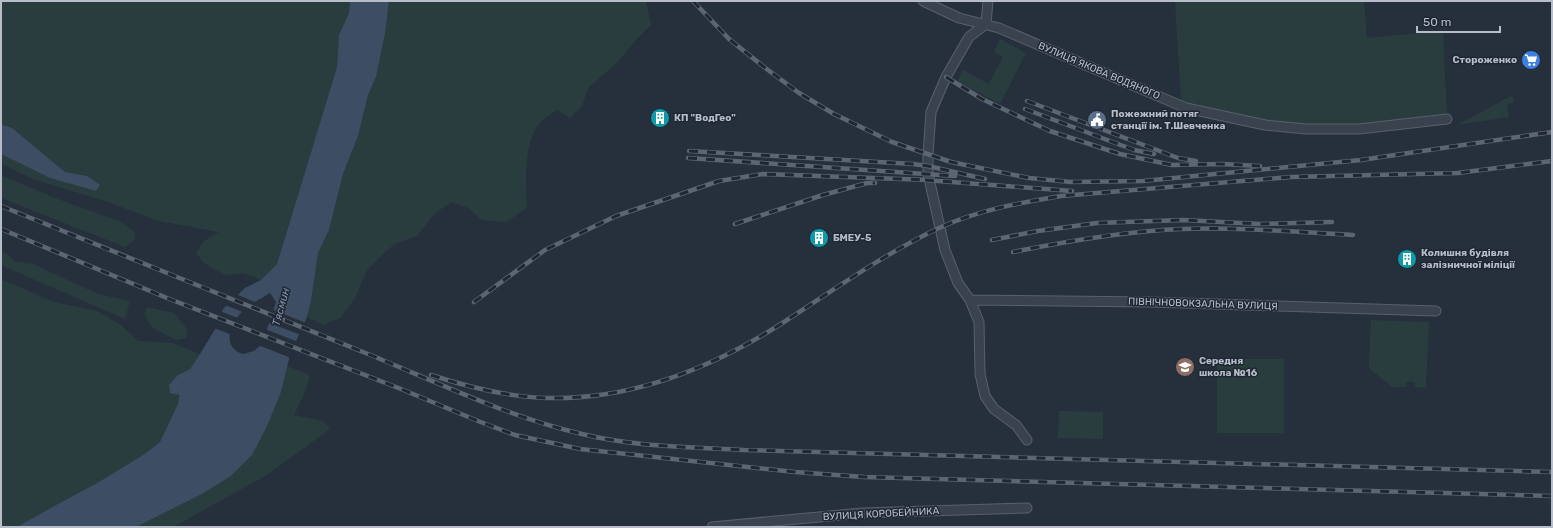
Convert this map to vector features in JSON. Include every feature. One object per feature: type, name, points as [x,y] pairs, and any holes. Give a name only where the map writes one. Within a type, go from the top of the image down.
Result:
[{"type":"street","name":"ВУЛИЦЯ ЯКОВА ВОДЯНОГО","points":[[923,1],[959,18],[999,28],[1186,108],[1265,125],[1306,129],[1359,129],[1447,119]]},
{"type":"street","points":[[988,1],[986,24],[969,37],[946,77],[931,112],[928,174],[945,250],[958,283],[970,300],[979,322],[980,374],[984,396],[994,409],[1016,425],[1027,440]]},
{"type":"street","name":"ПІВНІЧНОВОКЗАЛЬНА ВУЛИЦЯ","points":[[970,300],[1149,302],[1436,311]]},
{"type":"street","name":"ВУЛИЦЯ КОРОБЕЙНИКА","points":[[712,527],[862,513],[1027,508]]},
{"type":"green space","points":[[1,1],[350,1],[349,13],[339,35],[337,67],[277,264],[261,280],[244,273],[224,275],[203,262],[196,253],[204,241],[219,232],[159,221],[105,201],[36,180],[1,164],[1,154],[50,178],[96,191],[87,176],[65,172],[12,128],[1,124]]},
{"type":"green space","points":[[389,1],[646,1],[651,25],[635,41],[616,64],[588,88],[582,106],[570,118],[557,110],[540,123],[535,131],[528,152],[526,176],[527,208],[506,222],[482,220],[468,208],[452,202],[435,213],[417,236],[396,243],[385,252],[367,270],[355,298],[340,318],[323,325],[307,317],[311,301],[318,253],[329,230],[343,174],[358,136],[368,95],[376,77],[385,34]]},
{"type":"green space","points":[[1175,1],[1364,1],[1367,38],[1443,31],[1447,119],[1306,129],[1180,105],[1181,99]]},
{"type":"green space","points":[[1000,39],[1026,53],[1000,104],[957,81],[963,70],[989,84],[1003,57],[994,52]]},
{"type":"green space","points":[[1513,95],[1514,102],[1507,104],[1509,117],[1457,125]]},
{"type":"green space","points":[[1,175],[55,198],[121,222],[134,231],[135,239],[125,247],[1,198]]},
{"type":"green space","points":[[1,250],[16,262],[33,264],[98,294],[130,301],[125,319],[1,265]]},
{"type":"green space","points":[[1,279],[54,302],[97,311],[121,325],[138,341],[172,343],[200,354],[190,369],[178,375],[178,404],[160,442],[143,455],[97,483],[17,527],[1,527]]},
{"type":"green space","points":[[147,307],[174,313],[187,329],[186,338],[176,340],[153,328],[144,314]]},
{"type":"green space","points":[[1371,320],[1429,322],[1426,388],[1415,387],[1415,382],[1406,382],[1406,387],[1392,387],[1369,368]]},
{"type":"green space","points":[[1217,359],[1284,359],[1284,433],[1217,433]]},
{"type":"green space","points":[[287,366],[310,375],[305,392],[294,415],[323,421],[330,429],[267,475],[173,527],[136,527],[202,494],[231,476],[281,392]]},
{"type":"green space","points":[[1059,411],[1103,412],[1103,439],[1058,438]]},
{"type":"water","name":"Тясмин","points":[[350,1],[389,1],[385,34],[376,77],[368,95],[358,136],[343,174],[329,230],[318,253],[311,301],[307,317],[290,355],[281,392],[267,426],[252,455],[231,476],[202,494],[136,527],[17,527],[97,483],[143,455],[160,442],[178,404],[179,395],[170,393],[169,385],[178,375],[190,369],[217,326],[223,309],[245,288],[261,280],[277,264],[337,67],[339,35],[349,13]],"holes":[[[270,293],[276,302],[262,344],[254,351],[243,354],[236,351],[230,342],[230,332],[239,315]]]},
{"type":"water","points":[[1,124],[12,128],[65,172],[87,176],[100,185],[96,191],[50,178],[1,154]]},
{"type":"pier","points":[[236,294],[257,303],[245,313],[225,305]]},
{"type":"pier","points":[[271,309],[306,323],[301,335],[267,322]]},
{"type":"pier","points":[[220,311],[240,319],[232,335],[214,328]]},
{"type":"pier","points":[[265,329],[298,342],[291,358],[258,345],[261,343]]},
{"type":"railway","points":[[693,1],[729,39],[799,93],[834,114],[892,142],[951,162],[1029,178],[1071,182],[1143,181],[1361,160],[1552,132]]},
{"type":"railway","points":[[946,77],[982,99],[1050,131],[1120,154],[1172,165],[1222,164],[1260,166]]},
{"type":"railway","points":[[1027,101],[1178,158],[1196,161]]},
{"type":"railway","points":[[1025,109],[1134,150],[1154,154]]},
{"type":"railway","points":[[689,151],[913,164],[985,179]]},
{"type":"railway","points":[[688,158],[955,176]]},
{"type":"railway","points":[[431,375],[488,391],[518,396],[547,398],[579,397],[610,393],[641,387],[672,378],[730,353],[757,338],[879,260],[939,228],[969,216],[1030,201],[1061,196],[1291,177],[1458,173],[1552,161]]},
{"type":"railway","points":[[474,302],[545,250],[616,216],[719,181],[763,174],[929,180]]},
{"type":"railway","points":[[925,180],[1072,191]]},
{"type":"railway","points":[[735,224],[823,195],[867,183],[875,183]]},
{"type":"railway","points":[[1,206],[322,335],[500,409],[554,427],[622,442],[663,446],[744,450],[1552,472]]},
{"type":"railway","points":[[992,240],[1038,231],[1097,223],[1183,220],[1260,224],[1332,222]]},
{"type":"railway","points":[[1,229],[167,298],[401,389],[478,421],[515,435],[580,449],[795,472],[864,477],[1552,496]]},
{"type":"railway","points":[[1013,252],[1097,237],[1161,230],[1246,229],[1353,235]]},
{"type":"place","name":"Стороженко","points":[[1531,60]]},
{"type":"place","name":"КП \"ВодГео\"","points":[[660,118]]},
{"type":"place","name":"Пожежний потяг станції ім. Т.Шевченка","points":[[1097,120]]},
{"type":"place","name":"БМЕУ-5","points":[[819,238]]},
{"type":"place","name":"Колишня будівля залізничної міліції","points":[[1407,259]]},
{"type":"place","name":"Середня школа №16","points":[[1185,367]]}]
